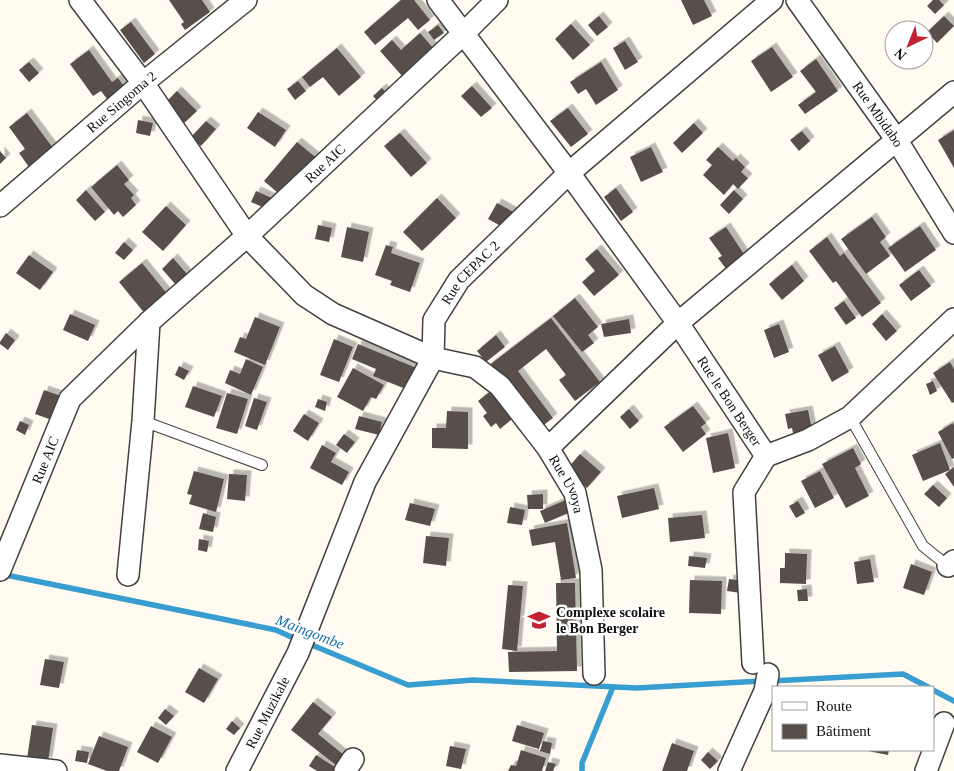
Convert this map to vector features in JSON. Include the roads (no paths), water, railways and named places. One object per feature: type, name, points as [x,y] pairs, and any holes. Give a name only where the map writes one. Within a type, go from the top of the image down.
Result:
[{"type":"street","name":"Rue Uvoya","points":[[80,0],[143,83],[247,236],[304,295],[333,314],[433,358],[475,367],[500,386],[548,448],[575,493],[591,570],[594,674]]},
{"type":"street","name":"Rue Singoma 2","points":[[0,206],[143,83],[246,0]]},
{"type":"street","name":"Rue le Bon Berger","points":[[438,0],[569,173],[678,323],[766,456],[744,492],[762,676],[729,771]]},
{"type":"street","name":"Rue AIC","points":[[0,568],[70,400],[149,322],[247,236],[497,0]]},
{"type":"street","name":"Rue CEPAC 2","points":[[301,645],[365,482],[433,358],[434,320],[459,280],[569,173],[772,0]]},
{"type":"street","name":"Rue Mbidabo","points":[[797,0],[896,139],[954,233]]},
{"type":"street","points":[[548,448],[678,323],[954,92]]},
{"type":"street","points":[[766,456],[808,440],[850,417],[954,319]]},
{"type":"street","points":[[128,575],[143,421],[149,322]]},
{"type":"street","name":"Rue Muzikale","points":[[237,771],[301,645]]},
{"type":"street","points":[[934,749],[944,722]]},
{"type":"street","points":[[926,771],[933,751]]},
{"type":"street","points":[[0,765],[56,771]]},
{"type":"lane","points":[[850,417],[923,546],[951,564]]},
{"type":"lane","points":[[143,421],[262,465]]},
{"type":"waterway","name":"Maingombe","points":[[3,573],[276,630],[298,640]]},
{"type":"waterway","name":"Maingombe","points":[[307,643],[408,685],[473,680],[637,688],[761,681]]},
{"type":"waterway","points":[[771,681],[903,674],[926,686]]},
{"type":"waterway","points":[[582,771],[582,763],[613,687]]},
{"type":"waterway","points":[[934,691],[954,701]]},
{"type":"place","name":"Complexe scolaire le Bon Berger","points":[[539,620]]}]
